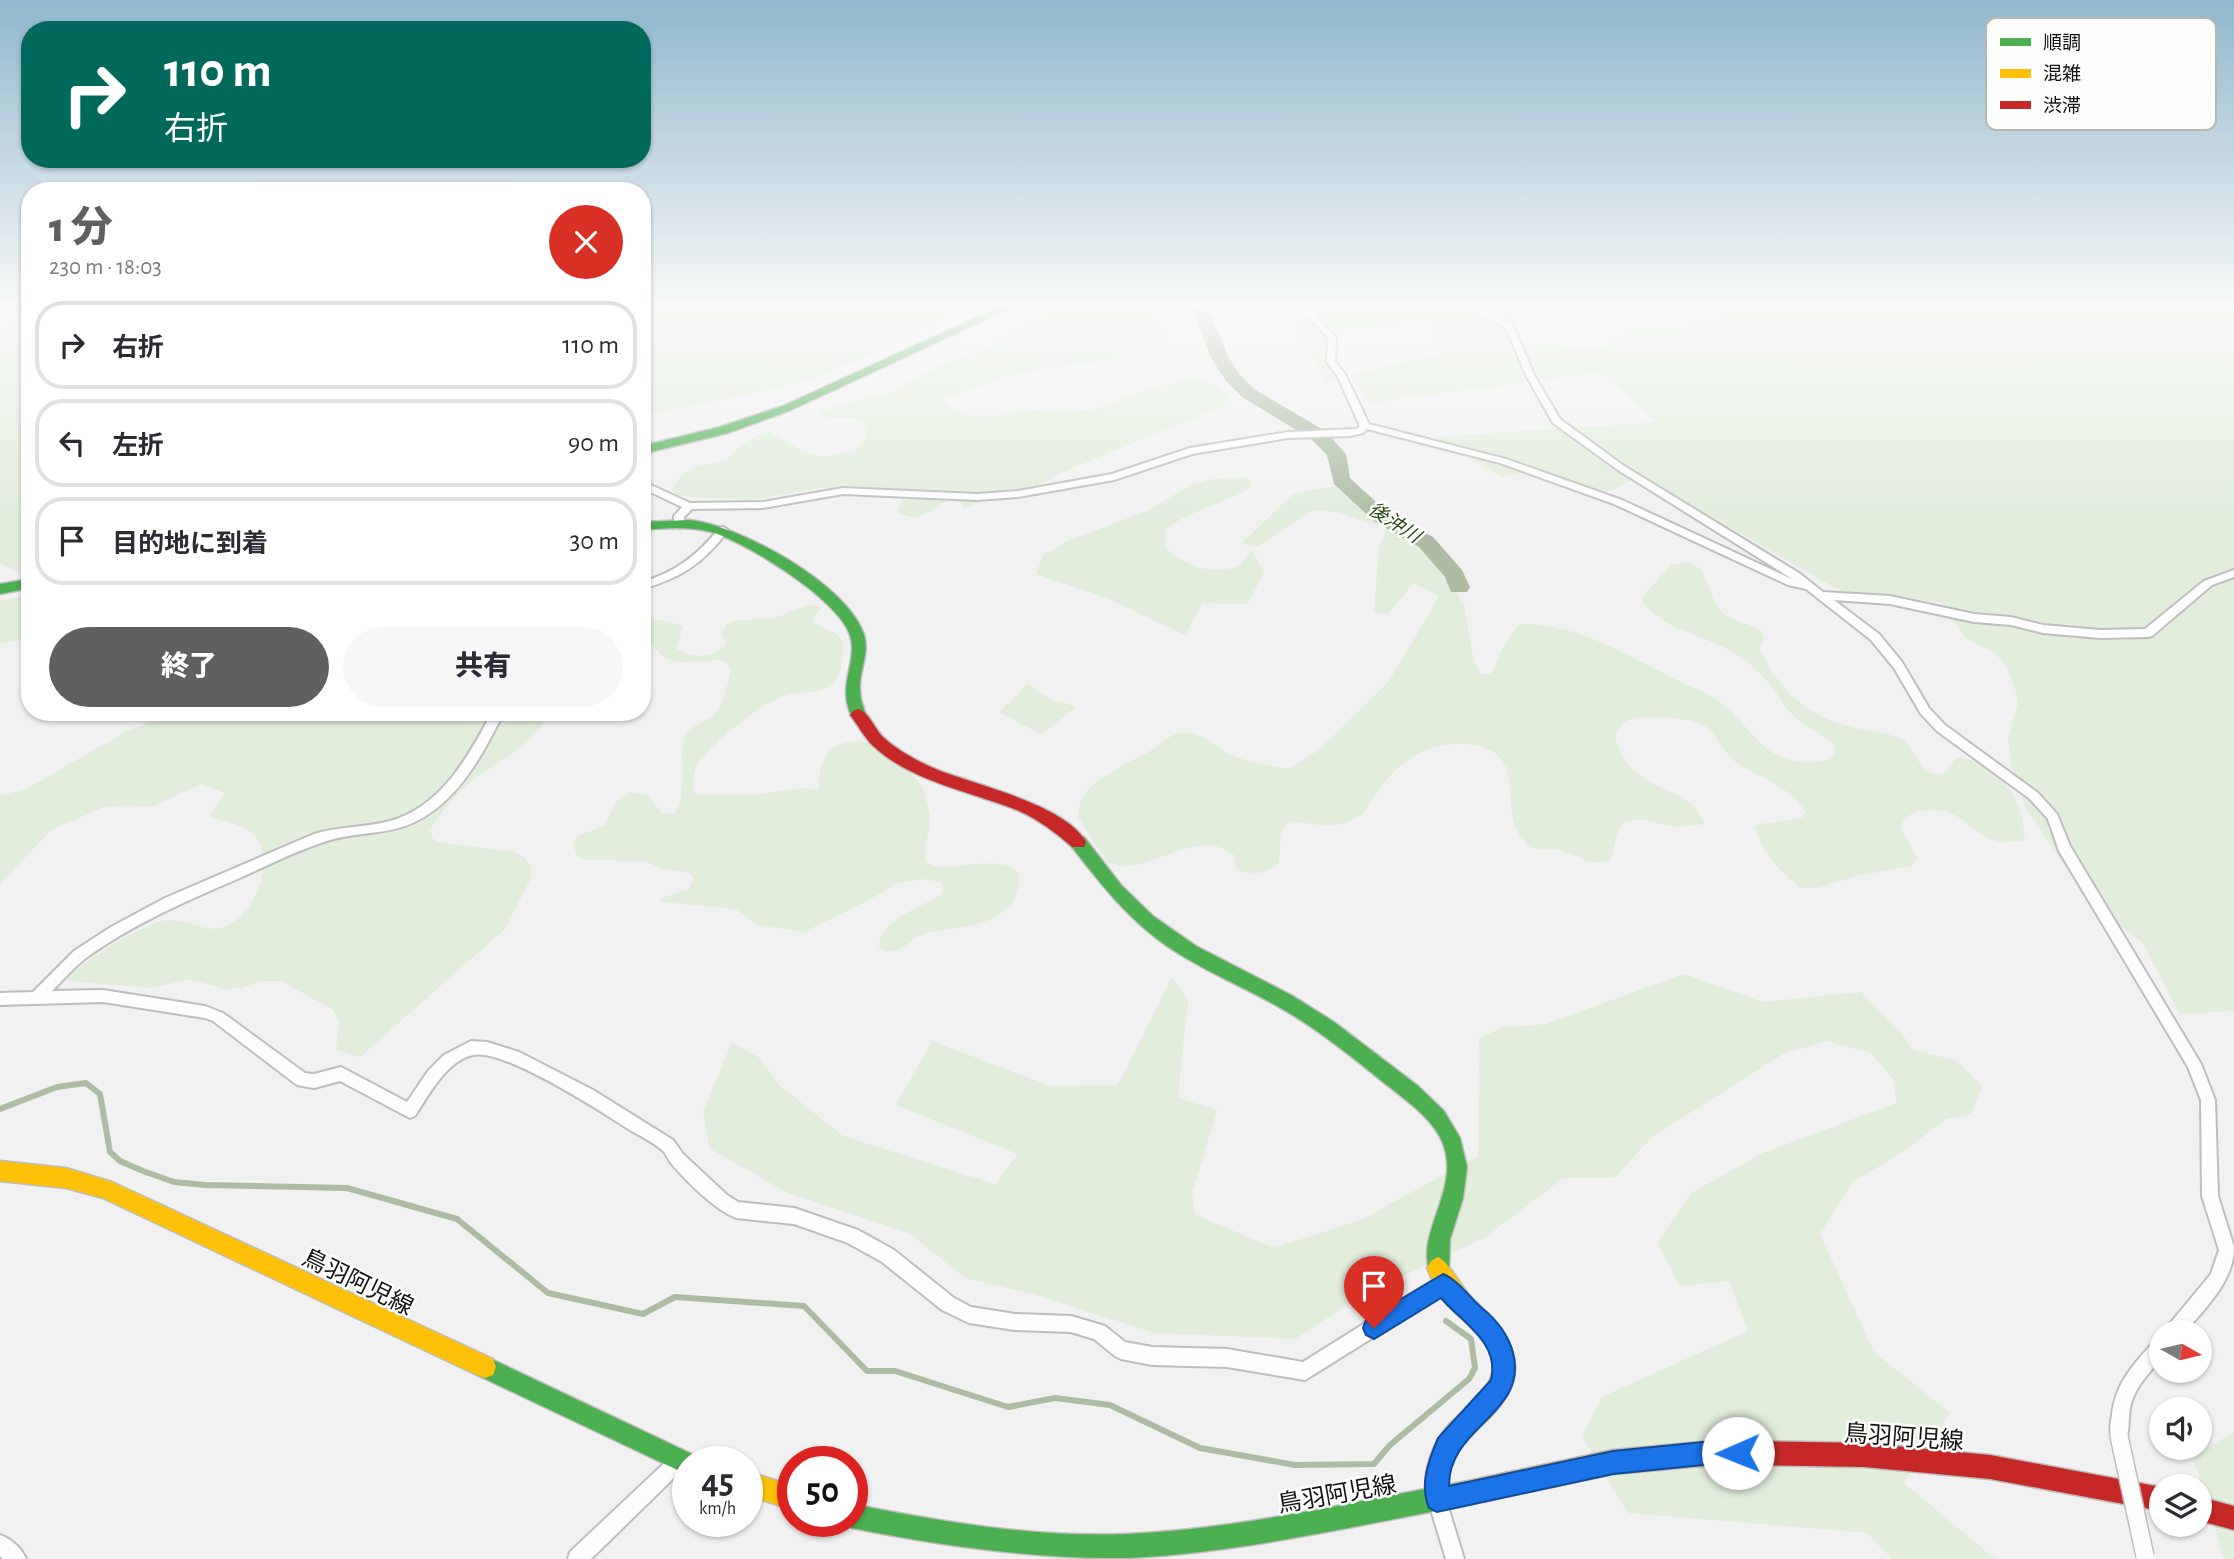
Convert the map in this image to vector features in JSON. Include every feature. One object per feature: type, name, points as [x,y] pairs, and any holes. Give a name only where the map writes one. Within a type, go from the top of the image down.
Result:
[{"type":"main road","points":[[651,448],[724,430],[787,408],[849,380]]},
{"type":"main road","points":[[651,526],[679,524],[723,530],[799,574],[852,621],[858,633],[850,692],[853,707],[873,735],[890,750],[927,770],[1051,818],[1079,843],[1103,879],[1126,904],[1167,936],[1347,1039],[1410,1091],[1448,1132],[1456,1154],[1455,1199],[1436,1250],[1443,1284],[1494,1336],[1505,1368],[1502,1386],[1446,1446],[1437,1472],[1437,1500]]},
{"type":"main road","points":[[0,589],[21,585]]},
{"type":"main road","name":"鳥羽阿児線","points":[[0,1171],[66,1178],[105,1189],[216,1238],[672,1457]]},
{"type":"main road","name":"鳥羽阿児線","points":[[868,1519],[928,1531],[1018,1542],[1125,1546],[1211,1539],[1437,1500],[1613,1462],[1713,1453],[1864,1455],[1990,1467],[2149,1497]]},
{"type":"main road","points":[[2212,1512],[2234,1518]]},
{"type":"street","points":[[1344,380],[1365,426]]},
{"type":"street","points":[[1533,380],[1556,421],[1621,468],[1816,591],[1875,637],[1898,665],[1925,711],[1941,728],[2034,796],[2053,817],[2064,846],[2088,890],[2194,1064],[2208,1100],[2210,1196],[2227,1250],[2218,1279],[2184,1320]]},
{"type":"street","points":[[651,489],[689,506],[763,505],[843,491],[958,497],[1018,494],[1114,477],[1190,451],[1288,435],[1350,433],[1360,431],[1365,426]]},
{"type":"street","points":[[1365,426],[1503,461],[1608,498],[1792,583],[1816,591],[1890,600],[1974,618],[2011,621],[2043,629],[2100,634],[2148,633],[2208,583],[2234,573]]},
{"type":"street","points":[[679,524],[679,516],[689,506]]},
{"type":"street","points":[[651,583],[670,578],[695,564],[723,530]]},
{"type":"street","points":[[38,996],[79,955],[116,931],[170,902],[319,838],[340,832],[395,825],[431,808],[457,780],[493,721]]},
{"type":"street","points":[[0,999],[103,996],[205,1012],[218,1017],[302,1080],[314,1081],[341,1074],[410,1111],[433,1076],[449,1060],[471,1048],[514,1057],[588,1095],[668,1145],[721,1201],[736,1210],[794,1216],[852,1237],[888,1256],[948,1304],[969,1315],[1015,1322],[1070,1324],[1099,1332],[1121,1350],[1152,1356],[1227,1358],[1305,1371],[1443,1284]]},
{"type":"street","points":[[2146,1558],[2119,1436],[2120,1405],[2131,1381],[2149,1361]]},
{"type":"street","points":[[577,1559],[672,1472]]},
{"type":"street","points":[[1437,1500],[1455,1559]]},
{"type":"street","points":[[0,1544],[17,1559]]},
{"type":"green space","points":[[0,380],[21,380],[21,574],[0,563]]},
{"type":"green space","points":[[651,380],[809,380],[651,414]]},
{"type":"green space","points":[[911,380],[997,380],[946,397],[944,403],[950,407],[980,417],[1026,411],[1095,409],[1185,380],[1203,380],[1218,386],[1228,398],[1223,406],[1053,476],[1031,488],[997,495],[967,508],[963,508],[960,499],[951,500],[923,515],[908,516],[897,512],[903,499],[900,492],[831,487],[749,500],[675,496],[672,488],[690,470],[727,460],[745,442],[768,431],[801,450],[821,457],[857,450],[865,438],[865,421],[824,417],[821,414],[858,400],[887,396]]},
{"type":"green space","points":[[1353,380],[1542,380],[1369,403]]},
{"type":"green space","points":[[1609,380],[2234,380],[2234,1011],[2180,1014],[2142,942],[2089,902],[2026,808],[2012,768],[2008,739],[2018,703],[2006,666],[1995,653],[1966,638],[1940,602],[1851,597],[1640,476],[1606,492],[1540,470],[1501,477],[1435,437],[1656,422]]},
{"type":"green space","points":[[1247,478],[1252,483],[1246,491],[1184,517],[1166,529],[1165,547],[1180,559],[1198,567],[1228,569],[1237,566],[1252,550],[1264,573],[1247,604],[1202,603],[1185,635],[1102,596],[1036,574],[1043,555],[1068,541],[1147,511],[1191,485],[1212,479]]},
{"type":"green space","points":[[1339,485],[1368,513],[1422,545],[1437,564],[1464,604],[1474,661],[1480,674],[1491,674],[1507,641],[1521,624],[1562,629],[1621,651],[1712,696],[1762,745],[1774,753],[1787,759],[1805,762],[1827,760],[1835,753],[1836,747],[1795,717],[1762,675],[1741,657],[1663,620],[1646,606],[1642,597],[1671,565],[1694,565],[1701,570],[1721,611],[1730,618],[1761,630],[1764,640],[1760,649],[1777,678],[1798,701],[1810,710],[1839,723],[1885,733],[1903,740],[1923,767],[1934,774],[1946,772],[1955,758],[1970,760],[1982,766],[2007,786],[2017,801],[2025,840],[1997,841],[1947,812],[1922,811],[1909,816],[1900,827],[1917,857],[1912,866],[1856,876],[1817,888],[1800,888],[1767,854],[1755,827],[1801,818],[1806,813],[1800,804],[1786,791],[1741,766],[1705,726],[1677,719],[1641,717],[1625,722],[1615,735],[1622,755],[1645,779],[1686,800],[1697,810],[1705,824],[1675,827],[1639,819],[1625,822],[1618,831],[1610,861],[1590,861],[1560,850],[1528,846],[1514,822],[1505,765],[1499,757],[1484,747],[1456,744],[1431,748],[1409,759],[1390,776],[1364,811],[1354,819],[1327,826],[1287,823],[1281,831],[1279,863],[1269,870],[1251,873],[1240,870],[1235,866],[1235,856],[1223,848],[1210,845],[1183,849],[1141,864],[1120,866],[1107,862],[1078,817],[1085,794],[1105,776],[1172,736],[1182,733],[1200,736],[1238,758],[1289,769],[1319,750],[1389,681],[1439,597],[1414,583],[1388,614],[1374,613],[1379,549],[1387,528],[1337,512],[1312,510],[1259,546],[1241,544],[1293,494]]},
{"type":"green space","points":[[21,597],[21,640],[0,644],[0,601]]},
{"type":"green space","points":[[808,605],[822,607],[813,619],[814,623],[837,634],[844,644],[838,677],[825,689],[779,698],[737,725],[702,759],[695,771],[693,790],[697,794],[726,795],[801,788],[818,790],[822,765],[835,747],[852,742],[874,744],[885,757],[912,773],[923,788],[930,815],[924,850],[927,863],[943,867],[1001,864],[1011,867],[1017,873],[1019,882],[1015,897],[996,917],[969,926],[927,933],[898,950],[886,951],[879,948],[886,929],[904,915],[943,893],[942,883],[927,879],[896,883],[871,899],[804,932],[757,925],[736,909],[662,902],[660,898],[688,890],[694,878],[689,873],[661,869],[645,861],[584,860],[578,857],[573,845],[577,836],[604,826],[616,802],[629,792],[648,795],[661,813],[675,814],[681,798],[682,749],[686,735],[716,712],[722,703],[731,671],[726,661],[680,662],[666,658],[651,643],[651,619],[681,625],[683,627],[676,649],[700,656],[723,648],[726,642],[721,635],[727,624],[734,621],[775,618]]},
{"type":"green space","points":[[1028,684],[1050,699],[1077,707],[1041,734],[999,712]]},
{"type":"green space","points":[[153,721],[544,721],[524,744],[462,789],[430,830],[433,839],[438,842],[514,852],[525,858],[532,868],[530,880],[505,929],[360,1057],[336,1050],[339,1021],[333,1010],[282,981],[261,981],[242,988],[225,989],[189,979],[152,988],[70,981],[67,977],[102,952],[159,922],[176,920],[212,929],[227,926],[247,910],[260,884],[263,871],[260,845],[253,834],[232,823],[209,816],[225,793],[201,784],[154,806],[104,807],[51,830],[0,884],[0,796],[28,788],[127,731]]},
{"type":"green space","points":[[1684,974],[1763,1002],[1861,992],[1899,1030],[1913,1050],[1955,1060],[1982,1086],[1971,1114],[1946,1119],[1903,1152],[1853,1182],[1820,1234],[1874,1352],[1950,1413],[1904,1483],[1995,1559],[1892,1559],[1867,1533],[1628,1513],[1582,1436],[1602,1397],[1748,1331],[1729,1281],[1680,1286],[1657,1243],[1691,1193],[1763,1153],[1897,1103],[1893,1079],[1871,1053],[1826,1041],[1783,1054],[1652,1137],[1614,1178],[1563,1178],[1486,1237],[1364,1294],[1295,1339],[1155,1333],[1033,1294],[965,1278],[909,1233],[786,1192],[709,1148],[703,1112],[732,1042],[760,1058],[779,1085],[843,1136],[995,1184],[1018,1154],[896,1105],[932,1041],[1050,1086],[1118,1085],[1172,977],[1188,1000],[1178,1098],[1217,1110],[1193,1191],[1194,1214],[1274,1248],[1361,1220],[1478,1156],[1479,1039],[1501,1028],[1546,1024]]},
{"type":"green space","points":[[2234,1432],[2234,1559],[2224,1559],[2212,1520],[2212,1474],[2198,1474],[2194,1460],[2212,1460],[2212,1445]]},
{"type":"waterway","name":"後沖川","points":[[1235,380],[1248,393],[1318,435],[1336,454],[1341,480],[1381,517],[1426,542],[1455,575],[1459,587]]},
{"type":"waterway","points":[[0,1109],[57,1087],[86,1083],[100,1094],[110,1152],[120,1161],[174,1182],[347,1188],[457,1219],[548,1293],[643,1314],[675,1297],[804,1306],[867,1371],[895,1371],[1008,1407],[1055,1398],[1110,1405],[1200,1448],[1295,1465],[1374,1464],[1390,1445],[1469,1379],[1475,1368],[1471,1339],[1446,1321]]},
{"type":"traffic: fast","points":[[651,448],[724,430],[787,408],[849,380]]},
{"type":"traffic: fast","points":[[651,525],[689,524],[732,535],[798,573],[838,607],[852,623],[858,637],[852,693],[858,715]]},
{"type":"traffic: fast","points":[[0,589],[21,585]]},
{"type":"traffic: fast","points":[[1078,842],[1115,890],[1147,921],[1190,951],[1285,1001],[1327,1028],[1412,1093],[1438,1118],[1450,1138],[1457,1167],[1453,1198],[1437,1253],[1438,1268]]},
{"type":"traffic: fast","points":[[485,1367],[672,1456]]},
{"type":"traffic: fast","points":[[868,1519],[928,1531],[1018,1542],[1125,1546],[1211,1539],[1463,1494]]},
{"type":"traffic: slow","points":[[0,1171],[66,1178],[105,1189],[485,1367]]},
{"type":"traffic: slow","points":[[1437,1500],[1439,1467],[1446,1448],[1494,1396],[1505,1372],[1500,1344],[1452,1292],[1438,1268]]},
{"type":"traffic: slow","points":[[1463,1494],[1613,1462],[1713,1453],[1750,1453]]},
{"type":"traffic: slow","points":[[763,1488],[777,1493]]},
{"type":"traffic: jam","points":[[858,715],[877,740],[902,759],[931,773],[1027,808],[1055,822],[1078,842]]},
{"type":"traffic: jam","points":[[1750,1453],[1864,1455],[1990,1467],[2149,1497]]},
{"type":"traffic: jam","points":[[2212,1512],[2234,1518]]},
{"type":"route","points":[[1374,1328],[1443,1284],[1461,1305],[1483,1323],[1501,1349],[1505,1368],[1502,1386],[1446,1446],[1437,1472],[1437,1500],[1613,1462],[1738,1453]]}]
